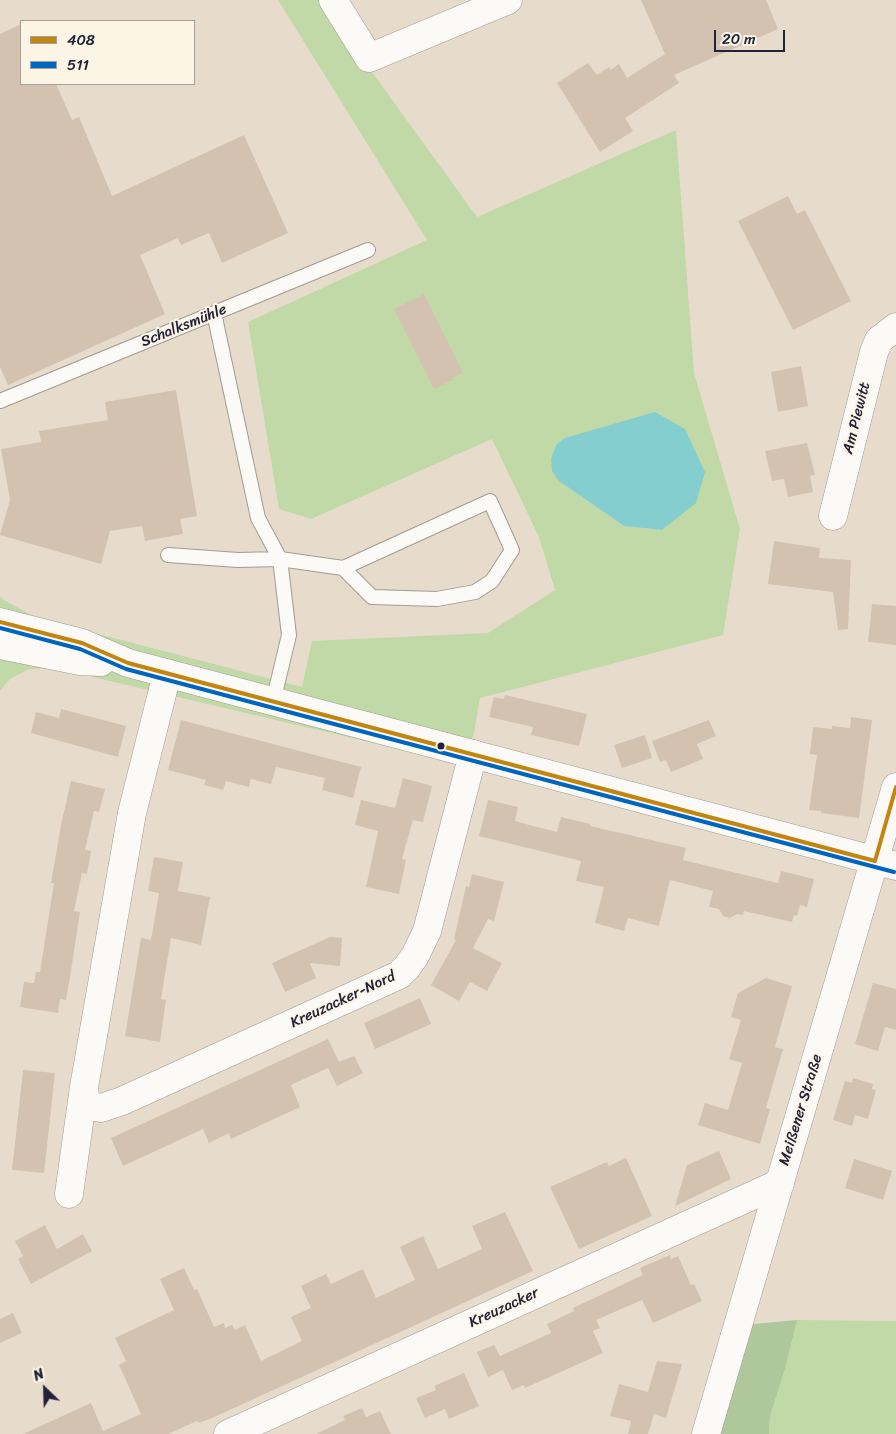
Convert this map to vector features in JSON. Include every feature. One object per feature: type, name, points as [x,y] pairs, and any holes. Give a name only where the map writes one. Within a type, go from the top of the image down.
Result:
[{"type":"street","points":[[334,0],[370,58],[508,0]]},
{"type":"street","name":"Am Piewitt","points":[[833,516],[874,352],[879,340],[896,327]]},
{"type":"street","points":[[0,622],[82,643],[128,663],[167,674],[886,864]]},
{"type":"street","points":[[0,645],[80,661],[128,663]]},
{"type":"street","points":[[69,1194],[84,1088],[132,813],[167,674]]},
{"type":"street","name":"Kreuzacker-Nord","points":[[84,1088],[85,1097],[89,1104],[101,1108],[115,1104],[399,975],[415,956],[427,931],[473,754]]},
{"type":"street","name":"Meißener Straße","points":[[706,1434],[780,1183],[886,864],[896,787]]},
{"type":"street","name":"Kreuzacker","points":[[228,1434],[780,1183]]},
{"type":"lane","name":"Schalksmühle","points":[[0,401],[368,250]]},
{"type":"lane","points":[[214,313],[258,518],[280,559],[290,635],[273,702]]},
{"type":"lane","points":[[168,555],[238,560],[280,559],[343,568],[490,501],[512,550],[492,581],[475,592],[437,599],[372,597],[343,568]]},
{"type":"green space","points":[[278,0],[328,0],[369,68],[477,217],[676,130],[694,373],[740,529],[723,635],[480,698],[474,733],[462,764],[55,668],[29,669],[10,679],[0,691],[0,596],[37,618],[302,687],[312,641],[488,633],[555,590],[539,537],[492,439],[311,519],[279,509],[248,322],[427,240]],"holes":[[[559,481],[662,530],[624,526]]]},
{"type":"green space","points":[[797,1320],[896,1321],[896,1434],[769,1434],[770,1417],[787,1362]]},
{"type":"green space","points":[[797,1320],[787,1362],[770,1417],[769,1434],[713,1434],[743,1325]]},
{"type":"water","points":[[655,412],[685,429],[705,472],[696,503],[662,530],[624,526],[559,481],[552,471],[551,459],[556,445],[565,438]]},
{"type":"building","points":[[641,0],[766,0],[778,29],[674,75],[679,83],[625,118],[633,131],[600,152],[557,83],[588,63],[597,75],[609,67],[611,70],[619,64],[627,78],[665,54]]},
{"type":"building","points":[[20,24],[20,85],[56,85],[72,120],[79,117],[112,196],[244,135],[288,233],[222,263],[209,233],[181,245],[178,238],[140,255],[165,314],[8,385],[0,367],[0,34]]},
{"type":"building","points":[[788,196],[797,214],[805,210],[851,301],[793,330],[738,221]]},
{"type":"building","points":[[424,294],[463,373],[434,389],[394,309]]},
{"type":"building","points":[[801,366],[808,406],[778,412],[771,372]]},
{"type":"building","points":[[176,390],[197,516],[180,519],[183,534],[145,541],[142,526],[110,531],[101,564],[0,535],[10,500],[1,449],[41,442],[39,431],[108,420],[105,402]]},
{"type":"building","points":[[807,443],[815,475],[810,476],[813,492],[788,497],[784,479],[772,481],[765,451]]},
{"type":"building","points":[[774,541],[820,548],[819,558],[851,560],[848,629],[838,630],[833,592],[768,584]]},
{"type":"building","points":[[872,604],[896,606],[896,645],[868,642]]},
{"type":"building","points":[[505,695],[587,714],[579,746],[531,735],[533,727],[489,717],[494,697],[504,699]]},
{"type":"building","points":[[61,709],[126,726],[118,757],[31,733],[36,712],[59,718]]},
{"type":"building","points":[[851,717],[872,720],[859,818],[809,810],[817,755],[810,754],[813,727],[832,729],[832,726],[850,728]]},
{"type":"building","points":[[181,720],[361,767],[353,798],[322,790],[325,778],[276,767],[271,784],[251,779],[249,787],[226,781],[223,790],[204,785],[206,780],[168,770]]},
{"type":"building","points":[[709,720],[716,736],[697,744],[703,759],[671,772],[666,760],[660,762],[652,741]]},
{"type":"building","points":[[645,735],[652,758],[622,768],[614,745]]},
{"type":"building","points":[[403,778],[432,786],[423,822],[413,820],[402,859],[406,860],[399,894],[366,887],[378,831],[355,825],[361,800],[395,808]]},
{"type":"building","points":[[71,781],[105,789],[99,812],[94,811],[85,850],[91,851],[87,874],[82,873],[74,911],[80,912],[66,1000],[60,999],[58,1013],[20,1007],[24,982],[34,983],[36,972],[40,972],[54,883],[51,883]]},
{"type":"building","points":[[488,800],[518,807],[515,821],[557,832],[561,817],[590,824],[590,826],[686,848],[683,860],[778,883],[781,871],[814,879],[807,907],[800,905],[797,916],[794,915],[792,922],[744,911],[743,915],[737,914],[730,918],[723,916],[719,909],[709,907],[713,891],[670,880],[659,926],[628,918],[624,931],[595,923],[604,887],[576,881],[581,861],[479,836]]},
{"type":"building","points":[[154,857],[183,862],[178,891],[210,897],[201,945],[171,938],[161,999],[166,1000],[160,1042],[125,1036],[141,938],[151,940],[159,893],[148,891]]},
{"type":"building","points":[[472,874],[504,882],[494,921],[488,919],[473,948],[502,963],[487,991],[470,982],[459,1001],[431,985],[456,940],[454,939],[466,886],[469,887]]},
{"type":"building","points":[[330,937],[342,938],[340,966],[310,963],[316,978],[285,992],[272,963]]},
{"type":"building","points":[[766,978],[792,986],[775,1047],[783,1049],[766,1108],[770,1109],[760,1144],[698,1125],[705,1103],[728,1110],[742,1063],[729,1059],[741,1020],[731,1017],[738,993]]},
{"type":"building","points":[[873,983],[896,989],[896,1030],[885,1027],[878,1051],[855,1044]]},
{"type":"building","points":[[420,998],[431,1024],[375,1049],[364,1023]]},
{"type":"building","points":[[328,1039],[339,1062],[354,1056],[363,1073],[337,1086],[328,1068],[291,1085],[300,1107],[231,1139],[229,1133],[209,1143],[203,1129],[123,1166],[111,1138]]},
{"type":"building","points":[[23,1070],[55,1073],[44,1173],[12,1170]]},
{"type":"building","points":[[853,1078],[873,1084],[872,1089],[876,1090],[868,1119],[855,1115],[852,1126],[833,1120],[845,1081],[852,1083]]},
{"type":"building","points":[[719,1151],[731,1179],[675,1206],[687,1165]]},
{"type":"building","points":[[626,1158],[652,1216],[579,1249],[550,1187],[607,1162],[609,1166]]},
{"type":"building","points":[[854,1159],[892,1171],[883,1200],[845,1188]]},
{"type":"building","points":[[505,1212],[533,1271],[210,1419],[199,1423],[197,1421],[168,1434],[23,1434],[91,1403],[103,1431],[141,1414],[119,1365],[126,1361],[115,1338],[174,1310],[160,1279],[184,1268],[194,1290],[197,1289],[214,1327],[224,1323],[225,1328],[232,1325],[235,1330],[245,1325],[261,1361],[302,1341],[291,1317],[311,1308],[301,1286],[326,1274],[331,1284],[363,1269],[376,1298],[415,1280],[400,1247],[423,1236],[438,1269],[482,1249],[472,1226]]},
{"type":"building","points":[[45,1225],[57,1249],[83,1234],[92,1251],[31,1284],[18,1259],[23,1256],[15,1241]]},
{"type":"building","points":[[670,1255],[671,1259],[678,1256],[691,1285],[694,1284],[702,1301],[653,1323],[642,1300],[596,1320],[600,1328],[593,1331],[603,1353],[525,1388],[524,1385],[512,1390],[503,1370],[488,1377],[477,1352],[494,1345],[500,1356],[551,1333],[547,1324],[574,1311],[573,1308],[643,1275],[640,1268]]},
{"type":"building","points":[[13,1313],[22,1333],[0,1343],[0,1319]]},
{"type":"building","points":[[657,1361],[682,1364],[666,1418],[654,1414],[648,1434],[628,1434],[631,1421],[610,1416],[619,1384],[648,1392]]},
{"type":"building","points":[[464,1373],[479,1406],[449,1419],[445,1409],[425,1418],[416,1398],[436,1390],[434,1386]]},
{"type":"building","points":[[362,1408],[366,1417],[380,1411],[391,1434],[316,1434],[345,1420],[343,1416]]},
{"type":"transit line","name":"408","points":[[0,622],[82,643],[128,663],[875,861]]},
{"type":"transit line","name":"511","points":[[0,628],[80,649],[126,669],[894,872]]},
{"type":"transit line","name":"408","points":[[875,861],[896,787]]}]
